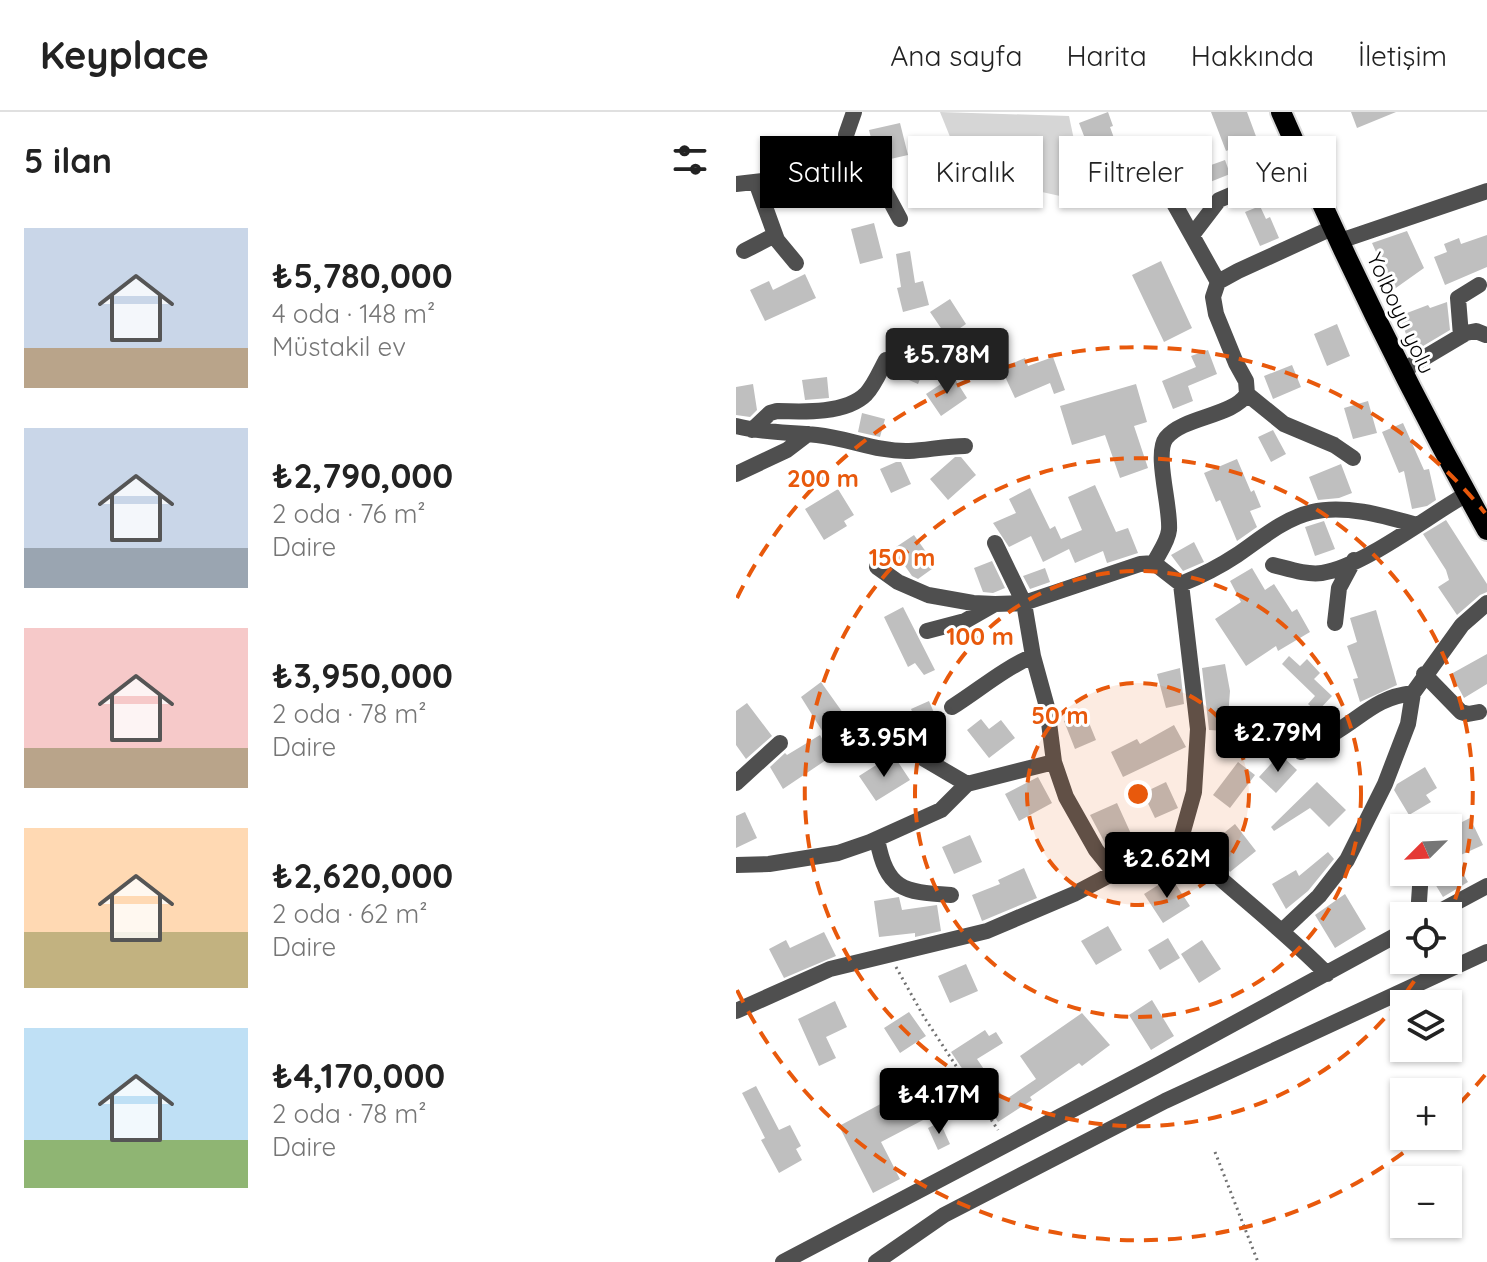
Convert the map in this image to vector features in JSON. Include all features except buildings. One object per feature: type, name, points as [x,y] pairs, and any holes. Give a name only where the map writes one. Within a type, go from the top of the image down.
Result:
[{"type":"main road","name":"Yolboyu yolu","points":[[1281,112],[1292,136]]},
{"type":"main road","name":"Yolboyu yolu","points":[[1324,208],[1423,416],[1487,530]]},
{"type":"street","points":[[846,136],[854,112]]},
{"type":"street","points":[[756,182],[775,235],[796,263]]},
{"type":"street","points":[[736,184],[760,182]]},
{"type":"street","points":[[1353,458],[1334,445],[1284,424],[1247,394],[1246,381],[1216,314],[1213,297],[1218,282],[1238,271],[1336,235],[1487,191]]},
{"type":"street","points":[[1193,234],[1219,200],[1228,196]]},
{"type":"street","points":[[892,204],[900,219]]},
{"type":"street","points":[[1178,208],[1218,282]]},
{"type":"street","points":[[744,251],[775,235]]},
{"type":"street","points":[[1461,336],[1458,298],[1479,285]]},
{"type":"street","points":[[1402,371],[1461,336],[1476,331],[1486,335]]},
{"type":"street","points":[[744,428],[777,411],[825,410],[858,400],[875,381],[886,360]]},
{"type":"street","points":[[1154,563],[1169,534],[1167,491],[1161,463],[1161,450],[1166,439],[1179,428],[1238,403],[1247,394]]},
{"type":"street","points":[[744,428],[808,434],[909,451],[938,446],[965,446]]},
{"type":"street","points":[[736,474],[787,450],[808,434]]},
{"type":"street","points":[[1273,565],[1306,573],[1322,573],[1354,560],[1467,494]]},
{"type":"street","points":[[1181,584],[1206,574],[1296,518],[1314,511],[1383,515],[1417,525]]},
{"type":"street","points":[[995,543],[1024,603],[1033,656],[1047,707],[1054,762],[1066,797],[1096,850],[1113,871]]},
{"type":"street","points":[[1335,623],[1339,588],[1354,560]]},
{"type":"street","points":[[877,567],[898,582],[928,595],[973,603],[1024,603],[1124,568],[1154,563],[1181,584],[1198,729],[1194,792],[1180,842]]},
{"type":"street","points":[[1282,931],[1334,880],[1362,832],[1408,724],[1413,693],[1462,625],[1487,603]]},
{"type":"street","points":[[927,631],[965,621],[995,604]]},
{"type":"street","points":[[952,707],[1006,668],[1033,656]]},
{"type":"street","points":[[1424,674],[1461,712],[1479,712]]},
{"type":"street","points":[[1301,752],[1368,708],[1399,694],[1413,693]]},
{"type":"street","points":[[736,783],[780,743]]},
{"type":"street","points":[[904,747],[967,784]]},
{"type":"street","points":[[736,865],[769,864],[838,853],[941,810],[967,784],[1054,762]]},
{"type":"street","points":[[877,839],[882,863],[890,879],[917,893],[951,895]]},
{"type":"street","points":[[736,1011],[830,969],[987,931],[1074,894],[1169,842],[1180,842],[1327,974]]},
{"type":"street","points":[[1457,902],[1487,886]]},
{"type":"street","points":[[783,1262],[1390,939]]},
{"type":"street","points":[[876,1262],[944,1215],[1165,1101],[1487,952]]},
{"type":"path","points":[[891,954],[924,1017],[1006,1144]]},
{"type":"path","points":[[1215,1152],[1258,1262]]},
{"type":"shaded area","points":[[940,112],[1069,116],[1073,136],[1059,136],[1059,196],[1043,192],[1043,136],[950,136]]}]
